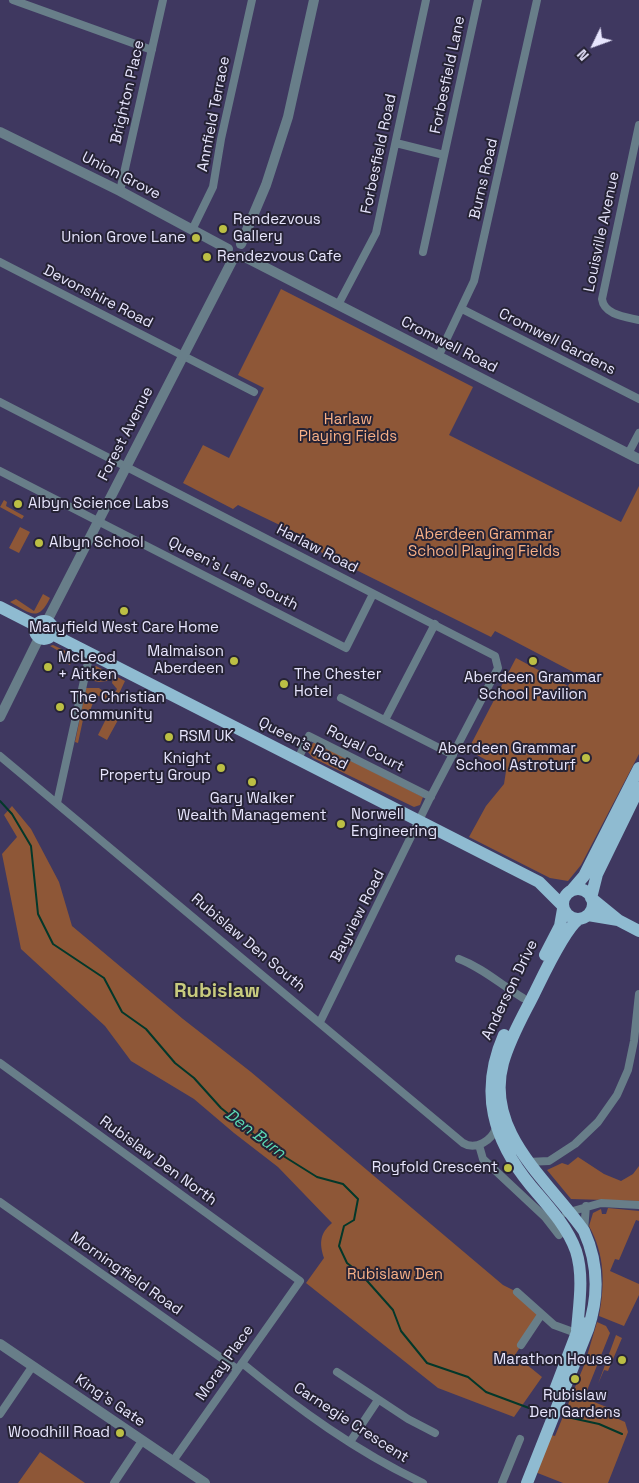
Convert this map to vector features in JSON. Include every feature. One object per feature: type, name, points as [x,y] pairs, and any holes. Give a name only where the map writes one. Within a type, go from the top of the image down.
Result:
[{"type":"main road","points":[[0,608],[52,626],[52,634],[46,639],[39,638],[35,634],[41,623]]},
{"type":"main road","name":"Queen's Road","points":[[52,634],[540,883],[572,890]]},
{"type":"main road","points":[[618,920],[569,917],[563,907],[566,894],[584,876],[639,768]]},
{"type":"main road","points":[[583,917],[592,907],[591,898],[597,874],[639,788]]},
{"type":"main road","name":"Queen's Road","points":[[540,883],[563,907]]},
{"type":"main road","points":[[572,890],[581,889],[618,920],[639,931]]},
{"type":"main road","name":"Anderson Drive","points":[[563,907],[557,933],[503,1037],[494,1063],[491,1095],[496,1128],[510,1158],[570,1235],[580,1266],[580,1292],[576,1332]]},
{"type":"main road","name":"Anderson Drive","points":[[527,1483],[595,1307],[595,1270],[584,1231],[570,1211],[528,1162],[512,1136],[504,1117],[500,1092],[501,1071],[511,1041],[536,990],[571,926],[583,917]]},
{"type":"main road","name":"Anderson Drive","points":[[518,1483],[576,1332],[585,1314],[588,1279],[586,1262],[572,1224],[570,1211]]},
{"type":"street","points":[[13,0],[152,50]]},
{"type":"street","name":"Brighton Place","points":[[120,191],[163,0]]},
{"type":"street","name":"Annfield Terrace","points":[[192,230],[213,187],[221,139],[252,0]]},
{"type":"street","points":[[240,244],[266,185],[288,117],[314,0]]},
{"type":"street","name":"Forbesfield Road","points":[[338,305],[376,234],[426,0]]},
{"type":"street","name":"Forbesfield Lane","points":[[423,252],[478,0]]},
{"type":"street","name":"Burns Road","points":[[438,357],[462,309],[476,273],[537,0]]},
{"type":"street","name":"Louisville Avenue","points":[[639,125],[602,299],[603,306],[610,312],[639,320]]},
{"type":"street","name":"Union Grove","points":[[0,132],[120,191],[228,248]]},
{"type":"street","name":"Forbesfield Lane","points":[[396,143],[444,155]]},
{"type":"street","points":[[232,244],[240,244],[246,251],[245,257],[238,262],[232,261],[227,254],[228,248],[232,244]]},
{"type":"street","name":"Cromwell Road","points":[[245,257],[639,460]]},
{"type":"street","name":"Forest Avenue","points":[[41,623],[99,521],[232,261]]},
{"type":"street","name":"Devonshire Road","points":[[0,262],[254,392]]},
{"type":"street","name":"Cromwell Gardens","points":[[462,309],[639,399]]},
{"type":"street","name":"Harlaw Road","points":[[0,402],[495,656]]},
{"type":"street","points":[[628,454],[639,433]]},
{"type":"street","name":"Queen's Lane South","points":[[0,471],[346,648],[373,594]]},
{"type":"street","points":[[385,720],[434,624]]},
{"type":"street","points":[[0,717],[3,703],[39,638]]},
{"type":"street","points":[[57,803],[90,653]]},
{"type":"street","name":"Bayview Road","points":[[320,1022],[420,822],[430,797],[498,668],[495,656]]},
{"type":"street","points":[[341,698],[453,755]]},
{"type":"street","name":"Royal Court","points":[[298,760],[310,736],[430,797]]},
{"type":"street","name":"Rubislaw Den South","points":[[0,756],[463,1143],[471,1146],[479,1145]]},
{"type":"street","points":[[459,958],[487,972],[504,987],[523,998]]},
{"type":"street","points":[[528,1162],[549,1161],[565,1156],[598,1122],[617,1095],[628,1070],[634,1041],[639,994]]},
{"type":"street","name":"Rubislaw Den North","points":[[0,1063],[300,1281]]},
{"type":"street","points":[[496,1128],[490,1137],[479,1145],[486,1162],[545,1217],[558,1235]]},
{"type":"street","name":"Morningfield Road","points":[[0,1202],[239,1366]]},
{"type":"street","points":[[557,1216],[586,1206],[601,1204],[639,1205]]},
{"type":"street","points":[[584,1231],[586,1206]]},
{"type":"street","name":"Moray Place","points":[[173,1461],[300,1281]]},
{"type":"street","points":[[517,1292],[554,1325],[576,1332]]},
{"type":"street","points":[[521,1346],[541,1315]]},
{"type":"street","name":"King's Gate","points":[[0,1344],[204,1483]]},
{"type":"street","name":"Carnegie Crescent","points":[[239,1366],[350,1442],[423,1483]]},
{"type":"street","points":[[0,1414],[32,1367]]},
{"type":"street","points":[[337,1372],[378,1400],[435,1433]]},
{"type":"street","points":[[350,1442],[378,1400]]},
{"type":"street","points":[[502,1483],[520,1439]]},
{"type":"street","points":[[114,1483],[142,1441]]},
{"type":"green space","points":[[281,289],[473,387],[449,435],[621,522],[639,486],[639,754],[581,865],[568,881],[550,878],[469,837],[486,806],[504,784],[506,771],[468,750],[516,658],[568,686],[575,673],[495,631],[491,637],[322,553],[311,540],[238,505],[233,509],[183,483],[203,445],[229,458],[264,388],[238,375]]},
{"type":"green space","points":[[4,500],[7,502],[6,506],[24,516],[22,519],[0,507]]},
{"type":"green space","points":[[20,527],[30,532],[19,553],[9,548]]},
{"type":"green space","points":[[43,594],[50,598],[46,606],[42,611],[33,614],[10,602],[16,599],[34,611]]},
{"type":"green space","points":[[53,645],[74,655],[70,665],[66,663],[69,657],[50,646]]},
{"type":"green space","points":[[96,666],[125,681],[116,700],[108,696],[106,699],[96,695],[88,716],[84,715],[78,743],[75,742],[86,688],[99,688],[108,695],[111,691],[115,693],[117,689],[112,683],[113,679],[109,677],[107,681],[89,680],[90,669]]},
{"type":"green space","points":[[111,716],[118,720],[107,740],[98,735],[106,719],[109,720]]},
{"type":"green space","points":[[313,743],[423,797],[420,805],[414,807],[313,758],[308,752]]},
{"type":"green space","name":"Rubislaw Den","points":[[12,806],[31,829],[59,882],[72,926],[183,1019],[251,1072],[503,1285],[517,1292],[541,1315],[515,1355],[542,1377],[514,1417],[438,1388],[306,1283],[324,1258],[321,1248],[322,1239],[325,1231],[332,1223],[278,1167],[194,1099],[131,1061],[105,1026],[21,949],[2,854],[17,837],[4,815]]},
{"type":"green space","points":[[578,1157],[604,1174],[621,1181],[633,1174],[639,1166],[639,1201],[571,1199],[547,1170],[562,1163],[568,1165]]},
{"type":"green space","points":[[608,1208],[639,1211],[639,1221],[636,1220],[619,1260],[615,1259],[610,1271],[639,1284],[639,1295],[624,1326],[599,1316],[603,1281],[601,1259],[589,1226],[593,1213],[601,1209],[602,1214],[606,1214]]},
{"type":"green space","points":[[597,1322],[606,1326],[610,1333],[584,1398],[614,1410],[616,1418],[625,1422],[628,1432],[608,1483],[563,1483],[535,1472],[551,1435],[555,1436],[585,1363]]},
{"type":"green space","points":[[616,1335],[622,1338],[608,1371],[604,1370],[598,1384]]},
{"type":"green space","points":[[40,1452],[85,1483],[18,1483]]},
{"type":"waterway","name":"Den Burn","points":[[0,801],[12,814],[31,846],[38,914],[53,944],[104,978],[122,1012],[146,1029],[175,1063],[194,1078],[221,1108],[269,1147],[317,1177],[343,1184],[358,1199],[354,1220],[344,1226],[339,1246],[347,1263],[361,1274],[393,1310],[401,1331],[427,1363],[468,1377],[486,1392],[529,1408]]},
{"type":"waterway","name":"Den Burn","points":[[567,1417],[599,1424],[622,1434]]},
{"type":"place","name":"Rendezvous Gallery","points":[[223,229]]},
{"type":"place","name":"Union Grove Lane","points":[[196,238]]},
{"type":"place","name":"Rendezvous Cafe","points":[[207,257]]},
{"type":"place","name":"Albyn Science Labs","points":[[18,504]]},
{"type":"place","name":"Albyn School","points":[[39,543]]},
{"type":"place","name":"Maryfield West Care Home","points":[[124,611]]},
{"type":"place","name":"Malmaison Aberdeen","points":[[234,661]]},
{"type":"place","name":"Aberdeen Grammar School Pavilion","points":[[533,661]]},
{"type":"place","name":"McLeod + Aitken","points":[[48,667]]},
{"type":"place","name":"The Chester Hotel","points":[[284,684]]},
{"type":"place","name":"The Christian Community","points":[[60,707]]},
{"type":"place","name":"RSM UK","points":[[169,737]]},
{"type":"place","name":"Aberdeen Grammar School Astroturf","points":[[586,758]]},
{"type":"place","name":"Knight Property Group","points":[[221,768]]},
{"type":"place","name":"Gary Walker Wealth Management","points":[[252,782]]},
{"type":"place","name":"Norwell Engineering","points":[[341,824]]},
{"type":"place","name":"Royfold Crescent","points":[[508,1168]]},
{"type":"place","name":"Marathon House","points":[[622,1360]]},
{"type":"place","name":"Rubislaw Den Gardens","points":[[575,1379]]},
{"type":"place","name":"Woodhill Road","points":[[120,1433]]},
{"type":"district","name":"Rubislaw","points":[[217,992]]},
{"type":"park label","name":"Harlaw Playing Fields","points":[[348,428]]},
{"type":"park label","name":"Aberdeen Grammar School Playing Fields","points":[[484,544]]}]
